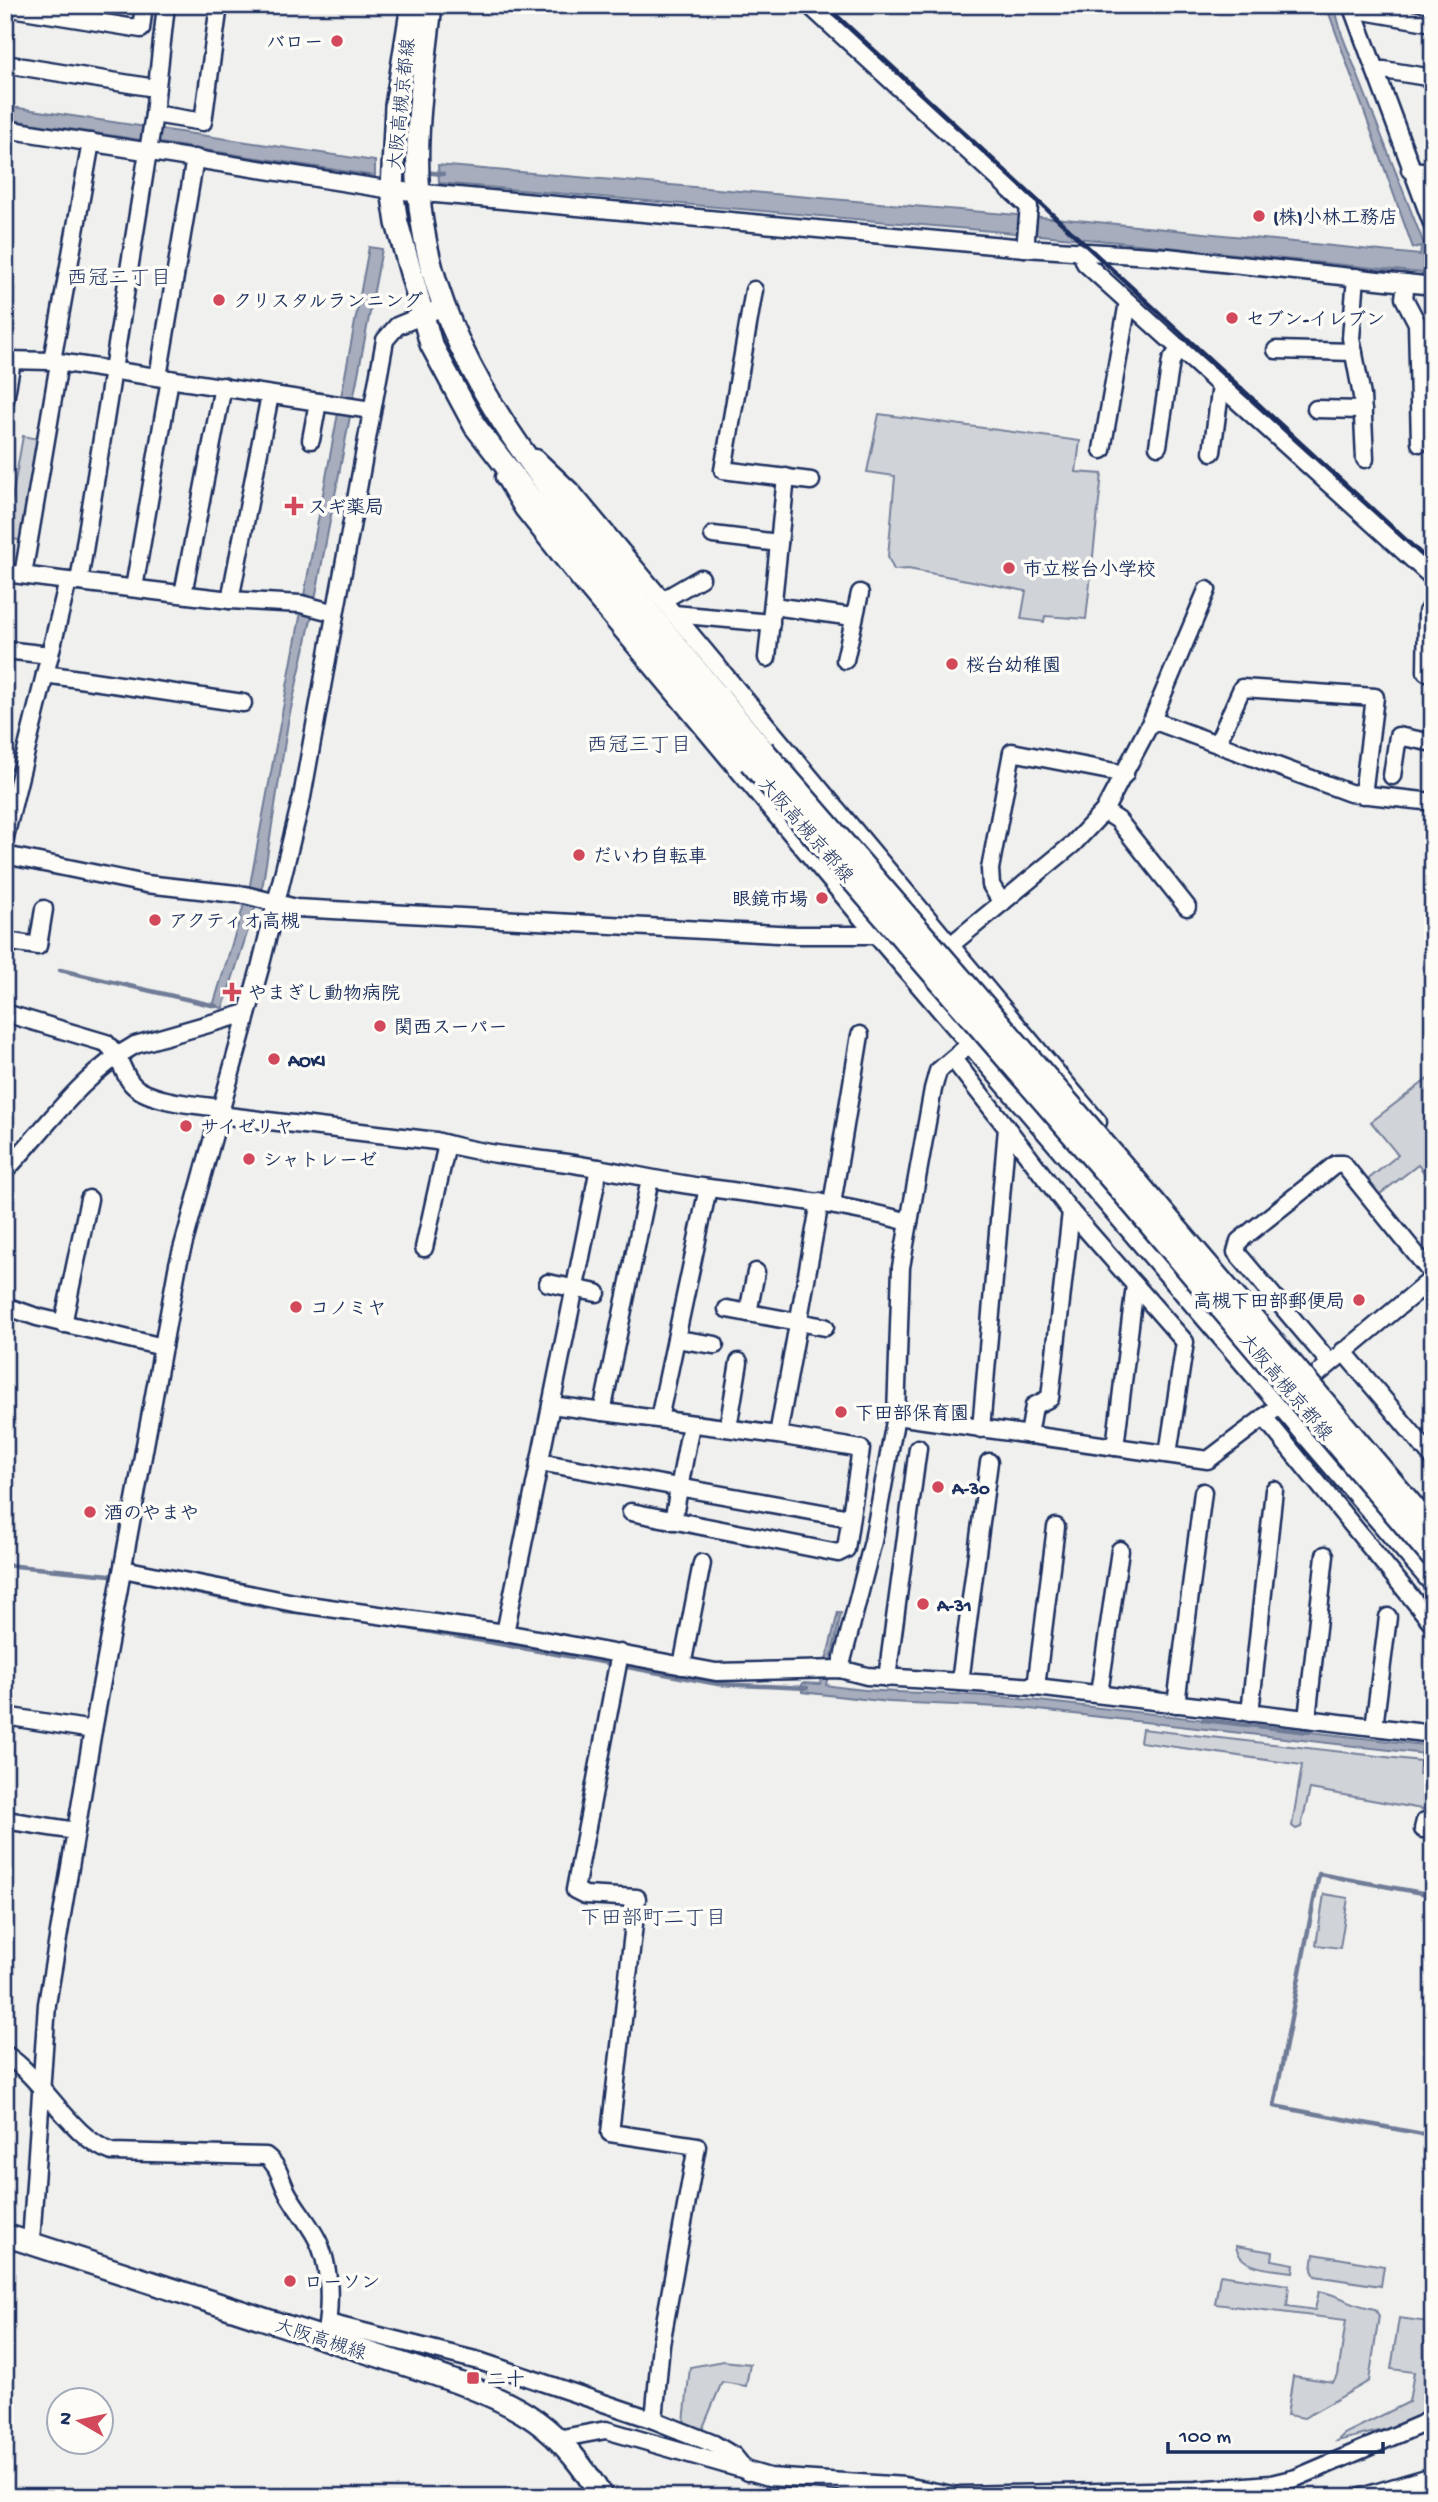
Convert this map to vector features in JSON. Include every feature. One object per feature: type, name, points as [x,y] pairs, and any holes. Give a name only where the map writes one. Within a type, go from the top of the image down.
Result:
[{"type":"main road","name":"大阪高槻京都線","points":[[412,5],[396,106],[392,158],[392,186],[397,223],[431,344],[475,426],[533,501],[756,756],[1137,1182],[1433,1530]]},
{"type":"main road","name":"大阪高槻京都線","points":[[431,5],[420,107],[419,188],[422,223],[443,307],[469,364],[506,430],[552,494],[756,756],[1433,1558]]},
{"type":"main road","name":"大阪高槻線","points":[[5,2235],[326,2331],[502,2401],[536,2420],[557,2439],[583,2468],[602,2497]]},
{"type":"street","points":[[5,7],[141,29],[144,5]]},
{"type":"street","points":[[5,836],[50,655],[73,581],[113,370],[153,118],[166,5]]},
{"type":"street","points":[[153,118],[203,122],[219,5]]},
{"type":"street","points":[[809,5],[1029,207],[1025,242]]},
{"type":"street","points":[[1352,7],[1433,23]]},
{"type":"street","points":[[1352,7],[1410,170],[1433,226]]},
{"type":"street","points":[[5,64],[155,88]]},
{"type":"street","points":[[1376,72],[1384,70],[1433,78]]},
{"type":"street","points":[[5,130],[148,148],[195,159],[392,186],[1025,242],[1081,252],[1167,257],[1431,285]]},
{"type":"street","points":[[23,575],[91,142]]},
{"type":"street","points":[[134,588],[195,159]]},
{"type":"street","points":[[1410,170],[1433,172]]},
{"type":"street","points":[[1081,252],[1085,263],[1433,578]]},
{"type":"street","points":[[1356,277],[1351,325],[1363,410],[1365,459]]},
{"type":"street","points":[[1406,283],[1404,298],[1417,323],[1421,443]]},
{"type":"street","points":[[754,290],[723,470],[811,481]]},
{"type":"street","points":[[1102,450],[1128,302]]},
{"type":"street","points":[[31,2244],[47,2004],[93,1731],[178,1264],[247,1013],[270,900],[302,797],[385,340],[397,326],[443,307]]},
{"type":"street","points":[[1158,446],[1171,361],[1180,348]]},
{"type":"street","points":[[1276,351],[1353,352]]},
{"type":"street","points":[[5,400],[9,360],[56,362],[371,410]]},
{"type":"street","points":[[1212,452],[1221,385]]},
{"type":"street","points":[[183,594],[223,386]]},
{"type":"street","points":[[230,600],[270,395]]},
{"type":"street","points":[[311,440],[318,402]]},
{"type":"street","points":[[1315,409],[1363,410]]},
{"type":"street","points":[[475,426],[523,509],[875,934],[1433,1585]]},
{"type":"street","points":[[506,430],[572,492],[952,944],[1164,1202],[1433,1516]]},
{"type":"street","points":[[768,658],[786,477]]},
{"type":"street","points":[[713,535],[779,544]]},
{"type":"street","points":[[5,573],[230,600],[309,605],[335,613]]},
{"type":"street","points":[[663,600],[701,578]]},
{"type":"street","points":[[5,855],[146,884],[245,895],[296,908],[796,935],[875,934],[952,944],[1073,844],[1104,811],[1152,720],[1207,590]]},
{"type":"street","points":[[845,660],[860,593]]},
{"type":"street","points":[[1426,672],[1427,612],[1433,605]]},
{"type":"street","points":[[773,606],[853,617]]},
{"type":"street","points":[[674,614],[771,623]]},
{"type":"street","points":[[5,650],[50,655]]},
{"type":"street","points":[[46,674],[243,703]]},
{"type":"street","points":[[1218,742],[1242,688],[1375,697],[1363,795]]},
{"type":"street","points":[[1152,720],[1218,742],[1350,793],[1433,802]]},
{"type":"street","points":[[1392,776],[1398,736],[1433,743]]},
{"type":"street","points":[[1002,903],[991,886],[990,869],[1012,752],[1125,774]]},
{"type":"street","points":[[1104,811],[1118,820],[1187,907]]},
{"type":"street","points":[[5,941],[38,946],[44,909]]},
{"type":"street","points":[[5,1013],[106,1043],[118,1054],[132,1084],[154,1096],[220,1112],[447,1144],[505,1157],[599,1168],[708,1188],[826,1203],[909,1222]]},
{"type":"street","points":[[5,1171],[44,1131],[66,1099],[118,1054],[135,1045],[247,1013]]},
{"type":"street","points":[[778,1435],[798,1323],[826,1203],[860,1035]]},
{"type":"street","points":[[831,1669],[873,1541],[895,1416],[901,1267],[937,1071],[970,1044]]},
{"type":"street","points":[[953,1059],[1071,1212],[1185,1342],[1168,1454]]},
{"type":"street","points":[[981,1429],[1007,1128]]},
{"type":"street","points":[[424,1248],[447,1144]]},
{"type":"street","points":[[1314,1377],[1433,1277],[1343,1164],[1336,1164],[1239,1241],[1236,1252],[1330,1363]]},
{"type":"street","points":[[505,1633],[599,1168]]},
{"type":"street","points":[[602,1412],[650,1179]]},
{"type":"street","points":[[659,1419],[708,1188]]},
{"type":"street","points":[[63,1324],[89,1199]]},
{"type":"street","points":[[1029,1435],[1034,1406],[1050,1398],[1071,1212]]},
{"type":"street","points":[[748,1313],[756,1272]]},
{"type":"street","points":[[548,1283],[597,1293]]},
{"type":"street","points":[[1115,1447],[1135,1285]]},
{"type":"street","points":[[5,1306],[63,1324],[163,1347]]},
{"type":"street","points":[[727,1309],[825,1327]]},
{"type":"street","points":[[676,1339],[715,1345]]},
{"type":"street","points":[[1343,1351],[1433,1458]]},
{"type":"street","points":[[728,1428],[739,1362]]},
{"type":"street","points":[[551,1405],[778,1435],[861,1450],[846,1549],[838,1553],[631,1512]]},
{"type":"street","points":[[895,1416],[1208,1460],[1279,1406]]},
{"type":"street","points":[[1264,1417],[1433,1624]]},
{"type":"street","points":[[673,1521],[691,1424]]},
{"type":"street","points":[[887,1678],[918,1448]]},
{"type":"street","points":[[539,1462],[850,1518]]},
{"type":"street","points":[[960,1682],[989,1462]]},
{"type":"street","points":[[1250,1713],[1274,1490]]},
{"type":"street","points":[[1176,1704],[1203,1492]]},
{"type":"street","points":[[1036,1687],[1056,1527]]},
{"type":"street","points":[[1099,1695],[1120,1550]]},
{"type":"street","points":[[1307,1719],[1325,1555]]},
{"type":"street","points":[[682,1665],[702,1563]]},
{"type":"street","points":[[123,1569],[294,1603],[505,1633],[618,1661],[682,1665],[716,1672],[831,1669],[887,1678],[1036,1687],[1433,1734]]},
{"type":"street","points":[[1374,1727],[1388,1617]]},
{"type":"street","points":[[618,1661],[575,1890],[585,1895],[637,1898],[610,2133],[697,2146],[661,2344],[654,2420]]},
{"type":"street","points":[[5,1716],[93,1731]]},
{"type":"street","points":[[1433,1745],[1430,1764],[1433,1768]]},
{"type":"street","points":[[5,1820],[76,1831]]},
{"type":"street","points":[[5,2054],[21,2064],[42,2085],[94,2146],[112,2152],[266,2156],[276,2163],[287,2191],[321,2247],[328,2278],[326,2331],[479,2361],[654,2420],[714,2444],[734,2456],[747,2472]]},
{"type":"street","points":[[557,2439],[606,2430],[747,2472],[813,2482],[905,2486],[961,2496],[1196,2490],[1271,2484],[1296,2478],[1422,2424],[1431,2417],[1433,2393]]},
{"type":"street","points":[[1361,2497],[1433,2476]]},
{"type":"shaded area","points":[[879,414],[1080,441],[1076,472],[1102,474],[1086,619],[1045,616],[1044,622],[1021,619],[1026,591],[908,569],[894,570],[888,557],[895,476],[867,472]]},
{"type":"shaded area","points":[[23,436],[43,440],[26,541],[5,538]]},
{"type":"shaded area","points":[[1433,1075],[1433,1184],[1418,1165],[1376,1197],[1365,1182],[1398,1155],[1371,1122]]},
{"type":"shaded area","points":[[1142,1729],[1420,1761],[1419,1774],[1433,1776],[1433,1811],[1310,1789],[1301,1827],[1296,1829],[1292,1826],[1302,1765],[1140,1742]]},
{"type":"shaded area","points":[[1324,1894],[1348,1898],[1340,1948],[1316,1945]]},
{"type":"shaded area","points":[[1236,2246],[1273,2252],[1272,2260],[1294,2264],[1293,2272],[1250,2264],[1239,2254]]},
{"type":"shaded area","points":[[1314,2254],[1384,2266],[1381,2286],[1315,2276],[1312,2270]]},
{"type":"shaded area","points":[[1220,2275],[1289,2285],[1287,2306],[1315,2310],[1319,2291],[1375,2309],[1379,2316],[1369,2381],[1304,2418],[1287,2415],[1293,2376],[1333,2382],[1338,2375],[1346,2320],[1215,2304]]},
{"type":"shaded area","points":[[1399,2318],[1429,2322],[1423,2413],[1417,2422],[1337,2441],[1344,2434],[1409,2402],[1414,2372],[1391,2369]]},
{"type":"shaded area","points":[[723,2361],[750,2364],[746,2386],[722,2382],[702,2430],[684,2422],[690,2367]]},
{"type":"water","points":[[1326,5],[1334,5],[1342,35],[1429,257],[1433,258],[1433,274],[1108,241],[439,183],[438,165],[1087,221],[1420,255],[1421,246],[1413,248]]},
{"type":"water","points":[[5,106],[375,161],[375,176],[5,119]]},
{"type":"water","points":[[369,247],[382,249],[312,615],[288,722],[263,883],[223,1008],[213,1006],[250,885]]},
{"type":"water","points":[[838,1612],[841,1613],[826,1685],[875,1691],[997,1697],[1279,1728],[1433,1746],[1433,1755],[1021,1708],[889,1702],[802,1692],[802,1683],[820,1684]]},
{"type":"waterway","points":[[423,172],[443,174]]},
{"type":"waterway","points":[[60,970],[216,1006]]},
{"type":"waterway","points":[[5,1565],[110,1575]]},
{"type":"waterway","points":[[135,1580],[285,1611],[320,1614]]},
{"type":"waterway","points":[[391,1625],[613,1664]]},
{"type":"waterway","points":[[622,1666],[718,1684],[807,1688]]},
{"type":"waterway","points":[[1203,1720],[1309,1732]]},
{"type":"waterway","points":[[1433,1895],[1319,1874],[1274,2106],[1433,2136]]},
{"type":"railway","points":[[825,5],[1433,565]]},
{"type":"place","name":"バロー","points":[[337,41]]},
{"type":"place","name":"(株)小林工務店","points":[[1259,216]]},
{"type":"place","name":"クリスタルランニング","points":[[219,300]]},
{"type":"place","name":"セブン-イレブン","points":[[1232,318]]},
{"type":"place","name":"スギ薬局","points":[[294,506]]},
{"type":"place","name":"市立桜台小学校","points":[[1009,568]]},
{"type":"place","name":"桜台幼稚園","points":[[952,664]]},
{"type":"place","name":"だいわ自転車","points":[[579,855]]},
{"type":"place","name":"眼鏡市場","points":[[822,898]]},
{"type":"place","name":"アクティオ高槻","points":[[155,920]]},
{"type":"place","name":"やまぎし動物病院","points":[[232,992]]},
{"type":"place","name":"関西スーパー","points":[[380,1026]]},
{"type":"place","name":"AOKI","points":[[274,1059]]},
{"type":"place","name":"サイゼリヤ","points":[[186,1126]]},
{"type":"place","name":"シャトレーゼ","points":[[249,1159]]},
{"type":"place","name":"高槻下田部郵便局","points":[[1359,1300]]},
{"type":"place","name":"コノミヤ","points":[[296,1307]]},
{"type":"place","name":"下田部保育園","points":[[841,1412]]},
{"type":"place","name":"A-30","points":[[938,1487]]},
{"type":"place","name":"酒のやまや","points":[[90,1512]]},
{"type":"place","name":"A-31","points":[[923,1604]]},
{"type":"place","name":"ローソン","points":[[290,2281]]},
{"type":"place","name":"二十","points":[[473,2378]]},
{"type":"district","name":"西冠二丁目","points":[[119,277]]},
{"type":"district","name":"西冠三丁目","points":[[639,744]]},
{"type":"district","name":"下田部町二丁目","points":[[653,1917]]}]
